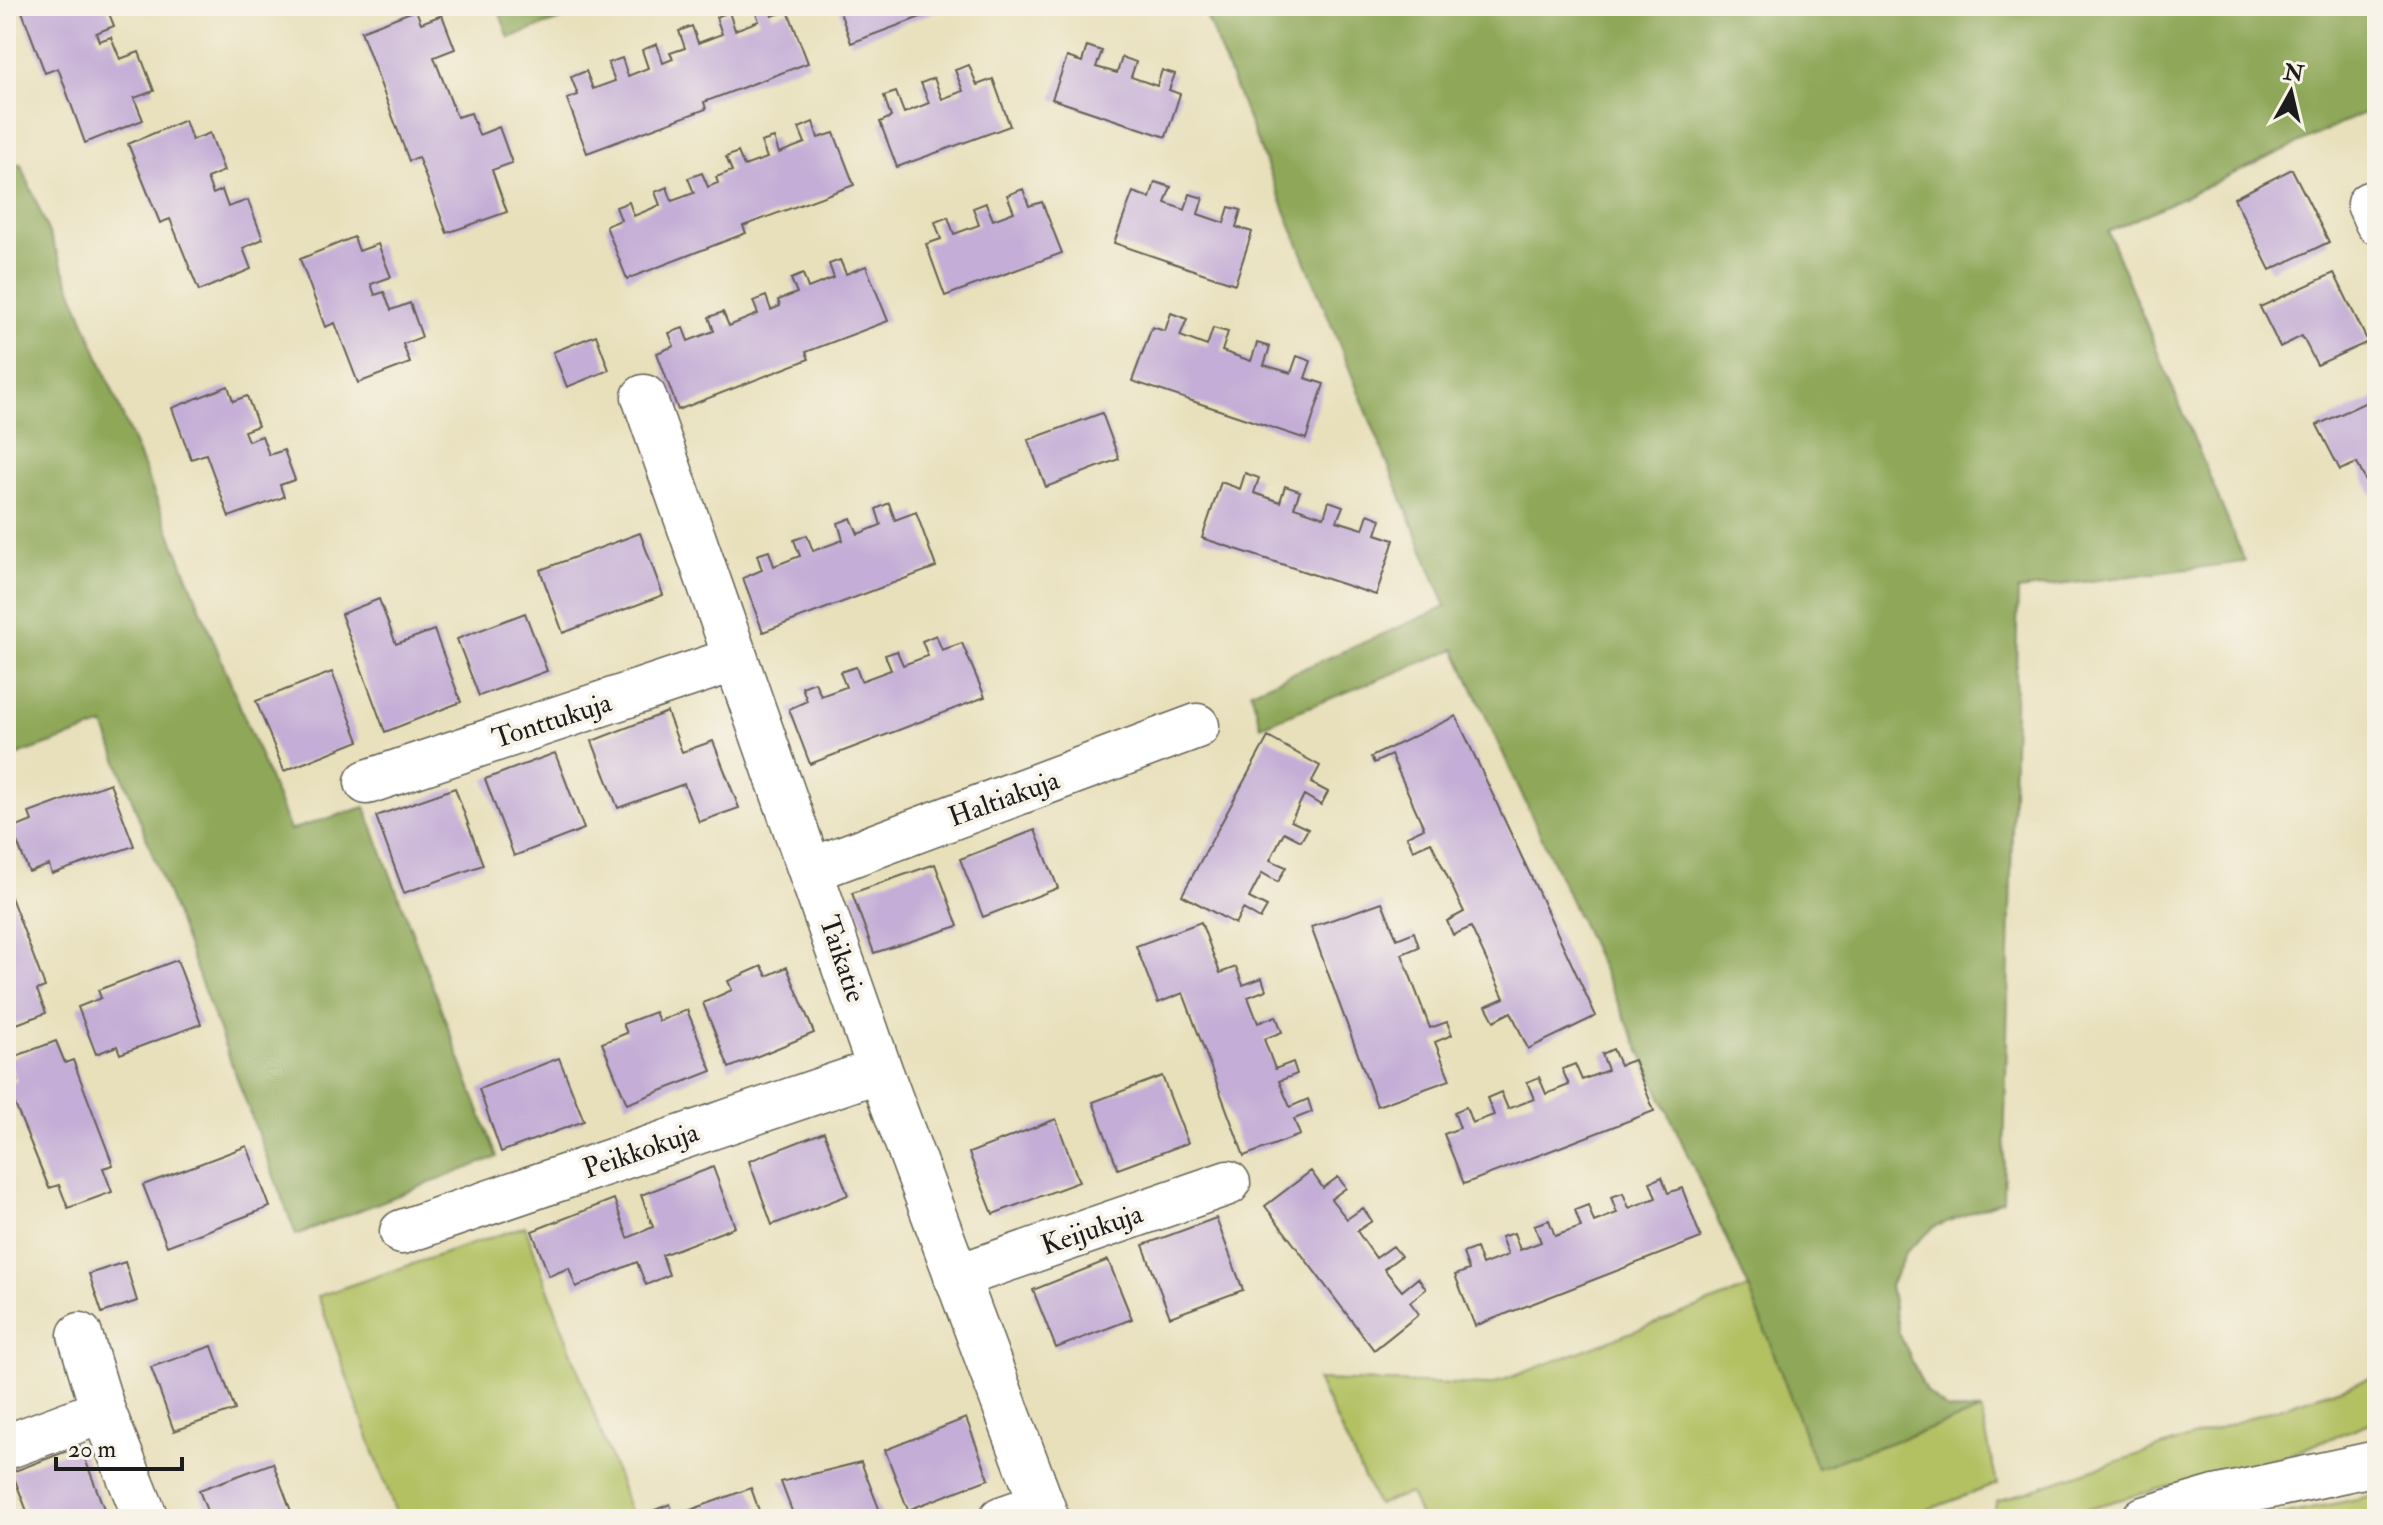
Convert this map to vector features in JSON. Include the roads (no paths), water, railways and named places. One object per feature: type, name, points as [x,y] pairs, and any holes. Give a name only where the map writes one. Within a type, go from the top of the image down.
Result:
[{"type":"street","name":"Taikatie","points":[[644,397],[880,1070],[1044,1512]]},
{"type":"street","name":"Tonttukuja","points":[[367,782],[736,659]]},
{"type":"street","name":"Haltiakuja","points":[[811,870],[1197,726]]},
{"type":"street","name":"Peikkokuja","points":[[402,1232],[880,1070]]},
{"type":"street","name":"Keijukuja","points":[[956,1277],[1228,1183]]},
{"type":"street","points":[[80,1335],[103,1411],[146,1519]]},
{"type":"street","points":[[6,1447],[103,1411]]},
{"type":"street","points":[[2144,1519],[2215,1498],[2377,1463]]},
{"type":"street","points":[[1001,1519],[1044,1512]]}]
